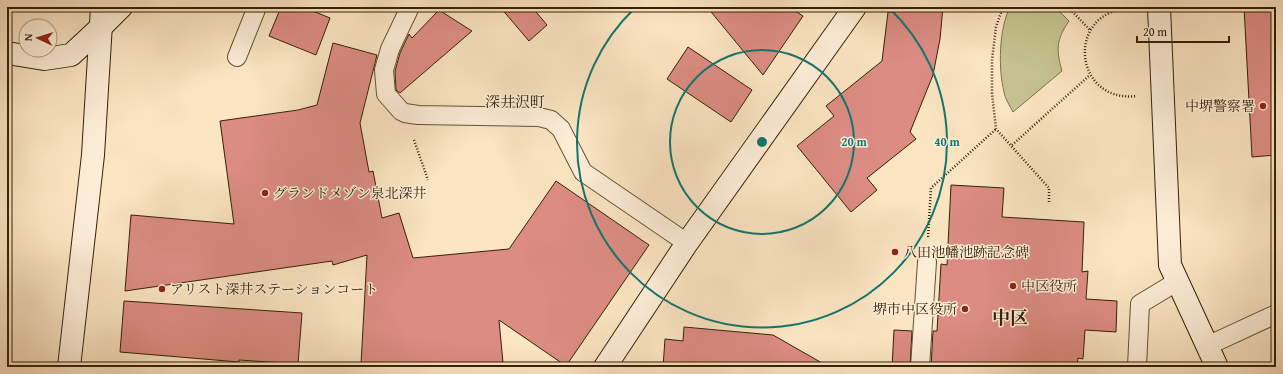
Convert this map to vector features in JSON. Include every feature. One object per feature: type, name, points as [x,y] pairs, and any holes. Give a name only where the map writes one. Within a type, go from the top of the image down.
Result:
[{"type":"street","points":[[7,53],[44,59],[71,55],[101,18],[121,7]]},
{"type":"street","points":[[605,367],[687,244],[855,7]]},
{"type":"street","points":[[1159,7],[1170,265],[1217,367]]},
{"type":"street","points":[[69,367],[93,155],[101,18]]},
{"type":"lane","points":[[237,57],[257,7]]},
{"type":"lane","points":[[410,7],[390,49],[384,70],[386,94],[401,111],[405,113],[418,114],[539,117],[551,120],[561,129],[583,172],[687,244]]},
{"type":"lane","points":[[920,367],[926,262]]},
{"type":"lane","points":[[1137,367],[1140,304],[1178,281]]},
{"type":"lane","points":[[1207,346],[1276,314]]},
{"type":"path","points":[[1002,7],[996,27],[992,60],[992,93],[996,129],[1012,145],[1049,188],[1049,203]]},
{"type":"path","points":[[1068,7],[1090,30]]},
{"type":"path","points":[[1133,8],[1120,8],[1108,12],[1098,20],[1090,30],[1086,40],[1084,52],[1085,64],[1090,75],[1097,84],[1106,91],[1116,95],[1128,97],[1139,96]]},
{"type":"path","points":[[1012,145],[1090,75]]},
{"type":"path","points":[[405,113],[428,180]]},
{"type":"path","points":[[926,262],[931,188],[996,129]]},
{"type":"shaded area","points":[[1010,7],[1055,7],[1069,21],[1058,45],[1062,71],[1013,112],[1006,100],[1002,82],[1000,60],[1004,26]]},
{"type":"building","points":[[281,7],[303,7],[330,18],[316,55],[269,36]]},
{"type":"building","points":[[500,7],[532,7],[547,25],[529,41]]},
{"type":"building","points":[[707,7],[789,7],[803,16],[763,75]]},
{"type":"building","points":[[897,7],[943,7],[940,39],[933,75],[910,132],[916,139],[867,178],[877,190],[851,212],[797,146],[834,116],[826,106],[882,61],[888,12],[896,12]]},
{"type":"building","name":"中堺警察署","points":[[1244,7],[1276,7],[1276,155],[1252,157]]},
{"type":"building","points":[[439,10],[472,31],[400,93],[396,90],[395,71],[400,53],[409,34],[412,38]]},
{"type":"building","points":[[333,43],[377,55],[360,123],[369,172],[373,171],[382,218],[399,213],[413,258],[509,249],[556,181],[649,245],[566,366],[499,320],[503,363],[464,367],[400,367],[400,365],[361,364],[367,255],[333,265],[332,261],[125,291],[131,215],[234,224],[220,121],[298,110],[317,105]]},
{"type":"building","points":[[688,47],[752,90],[731,122],[667,79]]},
{"type":"building","name":"中区役所","points":[[951,185],[1004,188],[1002,217],[1084,222],[1082,272],[1088,271],[1086,299],[1117,301],[1116,332],[1085,330],[1083,359],[1078,358],[1077,367],[931,367],[933,331],[937,331],[941,264],[947,265]]},
{"type":"building","points":[[124,301],[302,313],[298,364],[239,360],[239,362],[120,352]]},
{"type":"building","points":[[684,327],[773,335],[829,367],[663,367],[665,339],[683,341]]},
{"type":"building","points":[[894,330],[912,331],[910,367],[892,367]]},
{"type":"place","name":"中堺警察署","points":[[1263,106]]},
{"type":"place","name":"グランドメゾン泉北深井","points":[[265,193]]},
{"type":"place","name":"八田池幡池跡記念碑","points":[[895,252]]},
{"type":"place","name":"中区役所","points":[[1013,286]]},
{"type":"place","name":"アリスト深井ステーションコート","points":[[162,289]]},
{"type":"place","name":"堺市中区役所","points":[[965,309]]},
{"type":"district","name":"深井沢町","points":[[515,101]]},
{"type":"district","name":"中区","points":[[1010,317]]}]
